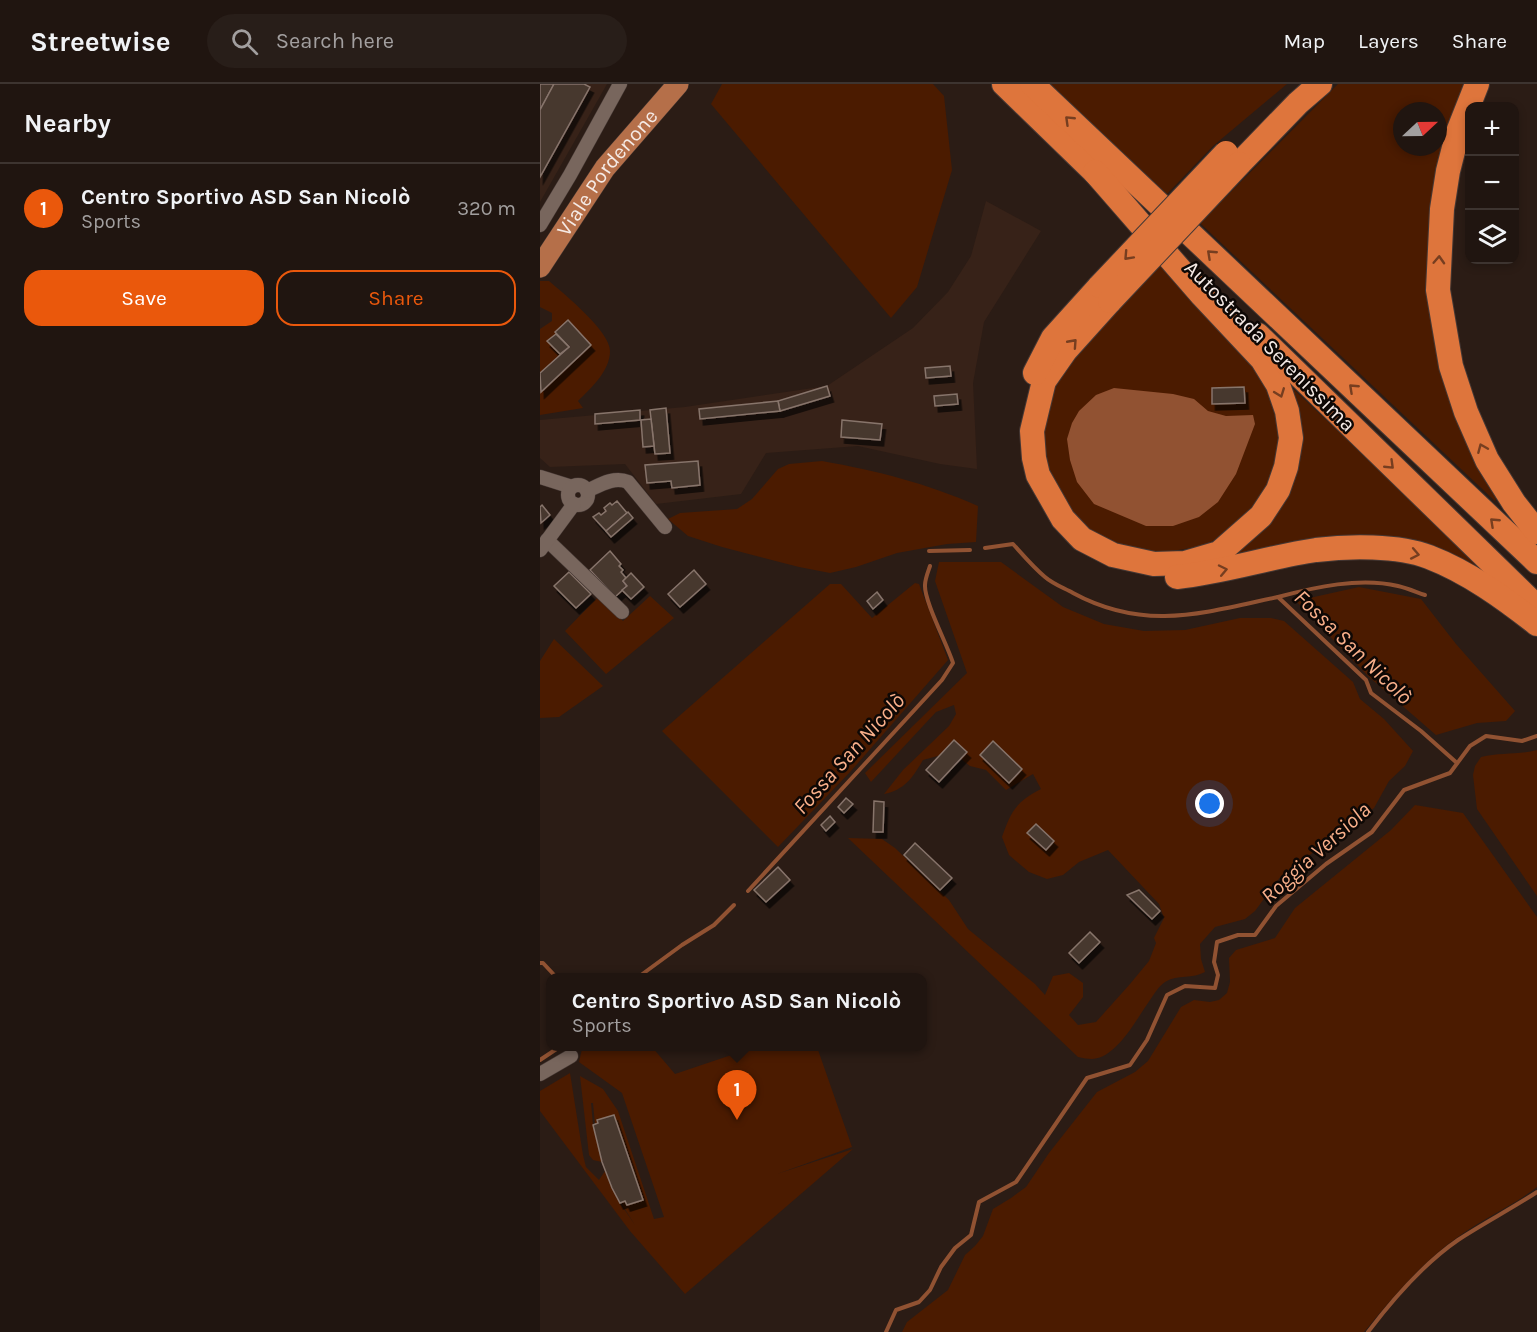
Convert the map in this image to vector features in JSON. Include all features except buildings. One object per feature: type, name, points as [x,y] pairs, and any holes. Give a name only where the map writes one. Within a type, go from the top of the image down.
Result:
[{"type":"highway","name":"Autostrada Serenissima","points":[[1004,84],[1537,608]]},
{"type":"highway","name":"Autostrada Serenissima","points":[[1032,84],[1537,562]]},
{"type":"highway","points":[[1301,84],[1105,294],[1053,338],[1024,397],[1021,424],[1021,454],[1027,480],[1038,507],[1062,535],[1093,556],[1116,568],[1144,575],[1172,577],[1204,574],[1315,550],[1357,546],[1388,549],[1427,556],[1468,576],[1537,624]]},
{"type":"highway","points":[[1233,158],[1320,84]]},
{"type":"highway","points":[[1477,84],[1458,132],[1448,171],[1442,209],[1438,290],[1450,366],[1466,412],[1487,460],[1514,503],[1537,532]]},
{"type":"highway","points":[[1095,172],[1202,295],[1262,359],[1278,385],[1287,411],[1291,438],[1286,467],[1278,490],[1261,516],[1218,553],[1185,563],[1154,564],[1113,555],[1082,539],[1063,519],[1038,475],[1032,431],[1044,381],[1105,294]]},
{"type":"main road","name":"Viale Pordenone","points":[[540,267],[605,168],[678,84]]},
{"type":"street","points":[[540,225],[620,84]]},
{"type":"street","points":[[540,477],[572,487],[580,485],[587,491]]},
{"type":"street","points":[[587,491],[611,481],[621,479],[628,482],[665,527]]},
{"type":"street","points":[[572,487],[568,496],[574,504],[580,505],[586,501],[587,491]]},
{"type":"street","points":[[574,504],[544,545],[622,612]]},
{"type":"street","points":[[540,1074],[571,1056]]},
{"type":"shaded area","points":[[540,84],[607,84],[540,202]]},
{"type":"shaded area","points":[[722,84],[933,84],[944,96],[952,170],[917,287],[891,318],[711,104]]},
{"type":"shaded area","points":[[1050,84],[1287,84],[1213,146],[1167,194]]},
{"type":"shaded area","points":[[1338,84],[1473,84],[1470,102],[1465,102],[1465,126],[1434,288],[1500,489],[1495,501],[1200,223]]},
{"type":"shaded area","points":[[986,201],[1041,231],[984,322],[973,383],[977,469],[940,464],[858,446],[766,453],[741,494],[656,504],[625,464],[550,467],[540,458],[540,420],[685,407],[827,386],[913,328],[948,292],[971,256]]},
{"type":"shaded area","points":[[1159,265],[1263,369],[1282,433],[1278,463],[1262,499],[1235,529],[1203,546],[1166,552],[1132,550],[1096,536],[1060,506],[1047,476],[1041,431],[1056,375]]},
{"type":"shaded area","points":[[540,281],[549,281],[575,304],[595,323],[608,343],[610,351],[607,365],[599,379],[578,401],[583,408],[540,415],[540,329],[552,321],[552,313],[540,307]]},
{"type":"shaded area","points":[[1287,383],[1513,596],[1437,551],[1194,567],[1283,492]]},
{"type":"shaded area","points":[[1114,388],[1173,394],[1194,399],[1208,411],[1226,416],[1253,415],[1255,424],[1236,474],[1218,502],[1199,517],[1173,526],[1146,526],[1094,504],[1077,482],[1070,460],[1067,439],[1072,423],[1079,411],[1096,395]]},
{"type":"shaded area","points":[[822,461],[902,479],[978,506],[976,542],[947,544],[897,553],[830,573],[722,547],[688,536],[668,519],[680,513],[737,509],[752,499],[778,469],[789,464]]},
{"type":"shaded area","points":[[939,562],[1001,562],[1063,607],[1104,624],[1144,631],[1185,630],[1240,618],[1271,618],[1284,621],[1353,682],[1360,699],[1384,719],[1413,751],[1405,766],[1389,781],[1374,808],[1281,876],[1255,911],[1245,919],[1215,927],[1200,944],[1205,972],[1175,978],[1163,984],[1126,1036],[1110,1052],[1101,1057],[1092,1059],[1078,1057],[848,838],[882,839],[895,848],[949,900],[968,929],[1035,984],[1045,995],[1053,976],[1069,973],[1083,983],[1083,997],[1069,1015],[1078,1025],[1096,1022],[1149,961],[1156,943],[1154,938],[1164,918],[1159,904],[1108,850],[1079,862],[1063,875],[1047,879],[1029,872],[1009,855],[1002,837],[1008,820],[1020,803],[1041,789],[1033,774],[1006,790],[986,770],[970,766],[952,752],[923,760],[903,786],[884,794],[903,770],[949,726],[956,714],[954,705],[936,712],[871,782],[865,773],[967,673],[935,581]]},
{"type":"shaded area","points":[[915,583],[919,584],[948,660],[851,771],[778,847],[662,731],[830,584],[841,584],[872,618]]},
{"type":"shaded area","points":[[1359,587],[1421,599],[1456,644],[1515,711],[1506,721],[1477,723],[1436,735],[1368,676],[1296,601]]},
{"type":"shaded area","points":[[650,596],[674,618],[606,674],[565,631],[598,597],[623,621]]},
{"type":"shaded area","points":[[554,639],[603,686],[559,717],[540,718],[540,661]]},
{"type":"shaded area","points":[[1537,750],[1537,896],[1477,809],[1473,775],[1475,766],[1481,757]]},
{"type":"shaded area","points":[[1415,805],[1463,813],[1537,917],[1537,1187],[1465,1232],[1430,1259],[1406,1282],[1364,1332],[902,1332],[907,1322],[948,1290],[965,1255],[983,1236],[993,1209],[1026,1187],[1049,1153],[1097,1092],[1135,1072],[1148,1061],[1181,1007],[1194,1000],[1210,1002],[1219,1000],[1227,993],[1230,982],[1229,958],[1236,950],[1275,938],[1295,908],[1391,830]]},
{"type":"shaded area","points":[[582,1051],[655,1051],[675,1074],[743,1051],[818,1051],[852,1147],[777,1174],[853,1149],[685,1294],[630,1231],[540,1111],[540,1091],[570,1073],[586,1167],[599,1180],[605,1171],[620,1203],[635,1225],[621,1203],[625,1201],[627,1205],[642,1200],[614,1115],[597,1120],[598,1123],[595,1124],[593,1103],[591,1103],[593,1125],[602,1162],[593,1160],[589,1155],[580,1076],[603,1089],[618,1111],[654,1219],[664,1217],[622,1093],[579,1062]]},
{"type":"waterway","name":"Fossa San Nicolò","points":[[985,548],[1013,544],[1051,582],[1099,605],[1125,612],[1150,616],[1174,616],[1224,609],[1278,597],[1366,680],[1371,693],[1421,731],[1457,763]]},
{"type":"waterway","name":"Fossa San Nicolò","points":[[929,551],[970,550]]},
{"type":"waterway","name":"Fossa San Nicolò","points":[[748,891],[942,680],[953,663],[926,592],[925,585],[930,566]]},
{"type":"waterway","points":[[1278,597],[1353,583],[1383,583],[1425,595]]},
{"type":"waterway","name":"Roggia Versiola","points":[[886,1332],[896,1310],[919,1302],[930,1290],[941,1267],[955,1248],[971,1235],[979,1202],[1016,1182],[1087,1078],[1130,1065],[1147,1040],[1167,995],[1185,986],[1215,988],[1218,975],[1214,962],[1217,942],[1238,935],[1255,935],[1276,906],[1326,864],[1372,832],[1404,790],[1450,773],[1470,746],[1486,736],[1522,741],[1537,736]]},
{"type":"waterway","name":"Fossa San Nicolò","points":[[644,973],[714,925],[734,905]]},
{"type":"waterway","points":[[540,963],[543,963],[552,973]]},
{"type":"waterway","name":"Fossa San Nicolò","points":[[540,1060],[554,1051]]},
{"type":"waterway","points":[[1368,1332],[1409,1283],[1445,1249],[1537,1192]]},
{"type":"place","name":"Centro Sportivo ASD San Nicolò","points":[[737,1120]]}]
